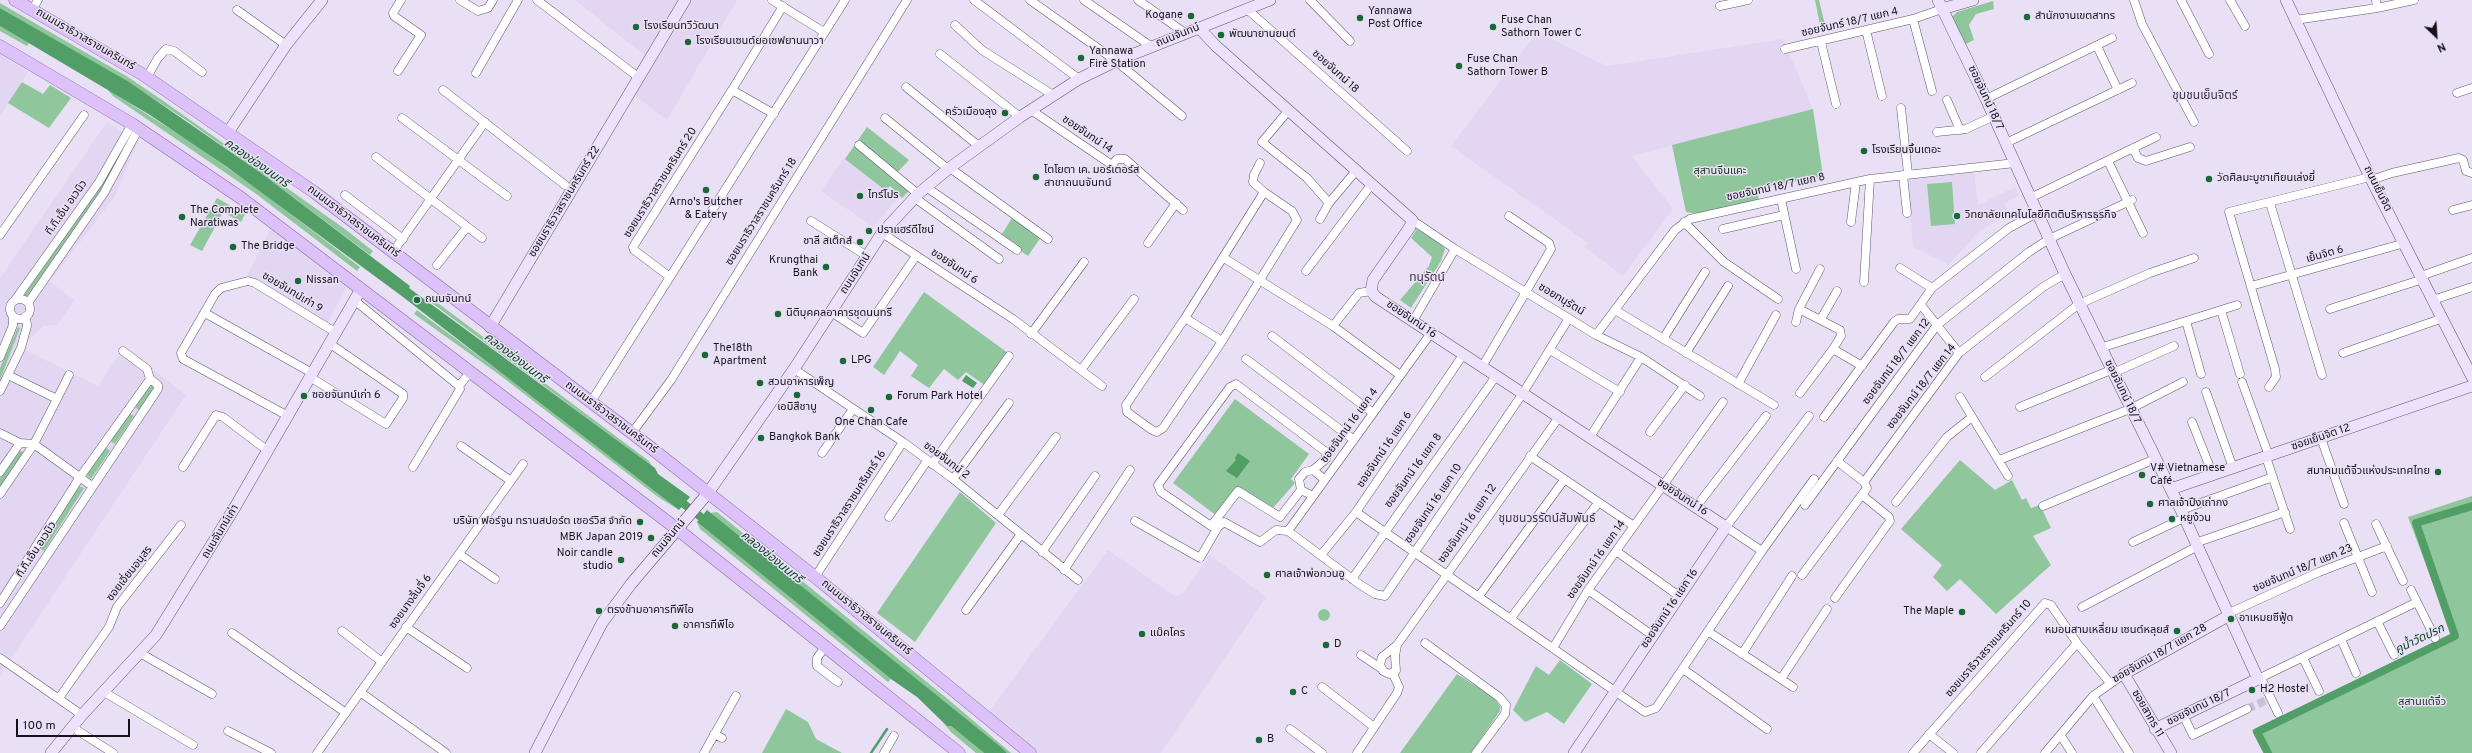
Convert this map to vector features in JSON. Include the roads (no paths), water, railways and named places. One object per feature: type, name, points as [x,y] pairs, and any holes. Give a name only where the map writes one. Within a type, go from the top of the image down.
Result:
[{"type":"main road","name":"ถนนนราธิวาสราชนครินทร์","points":[[15,0],[35,5],[229,131],[314,192],[490,327],[632,433],[705,497],[815,577],[1030,753]]},
{"type":"main road","points":[[0,46],[136,126],[241,198],[470,372],[680,525],[825,647],[959,753]]},
{"type":"street","points":[[229,131],[286,45],[322,0]]},
{"type":"street","points":[[398,71],[421,35],[394,16],[393,13],[401,0]]},
{"type":"street","points":[[460,0],[478,11],[488,8],[494,0]]},
{"type":"street","points":[[476,73],[518,0]]},
{"type":"street","points":[[537,0],[638,77]]},
{"type":"street","name":"ซอยนราธิวาสราชนครินทร์ 22","points":[[490,327],[685,0]]},
{"type":"street","points":[[772,0],[824,32]]},
{"type":"street","points":[[591,402],[845,0]]},
{"type":"street","name":"ซอยนราธิวาสราชนครินทร์ 18","points":[[632,433],[671,380],[907,0]]},
{"type":"street","points":[[974,0],[1079,79]]},
{"type":"street","points":[[1030,0],[1116,61],[1182,116]]},
{"type":"street","points":[[1084,0],[1152,47]]},
{"type":"street","points":[[1138,0],[1185,34]]},
{"type":"street","name":"ถนนจันทน์","points":[[535,753],[596,633],[631,584],[705,497],[794,369],[882,233],[920,193],[949,168],[1020,117],[1079,79],[1116,61],[1270,0]]},
{"type":"street","points":[[1310,0],[1350,41]]},
{"type":"street","points":[[1720,6],[1748,0]]},
{"type":"street","points":[[1940,5],[1973,0]]},
{"type":"street","points":[[2134,0],[2142,24],[2179,88],[2194,122]]},
{"type":"street","points":[[2181,0],[2209,54]]},
{"type":"street","points":[[2230,0],[2245,26]]},
{"type":"street","name":"ถนนเย็นจิต","points":[[2286,0],[2370,178],[2405,243],[2442,318],[2469,364],[2472,376]]},
{"type":"street","points":[[2295,20],[2376,4],[2414,0]]},
{"type":"street","name":"ซอยจันทร์ 18/7 แยก 4","points":[[1785,49],[1821,42],[1913,19],[1940,5]]},
{"type":"street","name":"ซอยจันทน์ 18/7","points":[[1940,5],[1994,116],[2079,304],[2182,514],[2228,615],[2260,678],[2156,729]]},
{"type":"street","name":"ซอยนราธิวาสราชนครินทร์ 20","points":[[670,277],[634,250],[633,246],[732,90],[783,6]]},
{"type":"street","name":"ซอยจันทน์ 18","points":[[1247,9],[1407,151]]},
{"type":"street","points":[[237,10],[286,45]]},
{"type":"street","points":[[1913,19],[1932,91]]},
{"type":"street","points":[[955,25],[982,50],[1053,95]]},
{"type":"street","points":[[1200,28],[1216,46],[1355,172],[1412,220],[1410,227],[1372,280],[1371,291],[1359,293],[1333,326]]},
{"type":"street","points":[[1866,30],[1882,96]]},
{"type":"street","points":[[1986,99],[2112,38]]},
{"type":"street","points":[[1821,42],[1836,104]]},
{"type":"street","points":[[2097,46],[2118,90]]},
{"type":"street","points":[[147,77],[166,49],[174,51],[202,72]]},
{"type":"street","points":[[940,54],[1020,117]]},
{"type":"street","points":[[2006,143],[2132,83]]},
{"type":"street","points":[[906,87],[980,146]]},
{"type":"street","points":[[2457,93],[2472,88]]},
{"type":"street","points":[[443,90],[565,185]]},
{"type":"street","points":[[732,90],[774,114]]},
{"type":"street","points":[[1947,100],[1960,130]]},
{"type":"street","points":[[1901,108],[1907,213]]},
{"type":"street","name":"ซอยจันทน์ 14","points":[[1031,110],[1112,165],[1117,159],[1125,159],[1183,210]]},
{"type":"street","points":[[1288,111],[1262,142],[1306,178],[1329,203]]},
{"type":"street","points":[[0,235],[84,115]]},
{"type":"street","points":[[1937,132],[1960,130],[1994,116]]},
{"type":"street","points":[[402,118],[507,196]]},
{"type":"street","points":[[885,118],[949,168],[1048,239]]},
{"type":"street","points":[[393,252],[485,122]]},
{"type":"street","name":"ที.ที.เอ็น อเวนิว","points":[[0,357],[13,325],[13,316],[10,307],[99,182],[136,126]]},
{"type":"street","name":"ที.ที.เอ็น อเวนิว","points":[[0,391],[21,348],[27,326],[26,316],[30,310],[28,303],[104,193],[136,126]]},
{"type":"street","points":[[2030,198],[2156,137]]},
{"type":"street","points":[[858,145],[920,193],[999,259]]},
{"type":"street","points":[[2133,148],[2140,160],[2146,161],[2190,147]]},
{"type":"street","points":[[376,157],[482,238]]},
{"type":"street","points":[[2270,387],[2276,374],[2252,286],[2229,212],[2459,158],[2463,160],[2466,171],[2472,173]]},
{"type":"street","points":[[2108,160],[2130,201],[2143,233]]},
{"type":"street","points":[[1260,163],[1253,179],[1264,192],[1292,211],[1297,220],[1222,341],[1163,428],[1156,432],[1127,412],[1126,405],[1224,258],[1264,192]]},
{"type":"street","name":"ซอยจันทน์ 18/7 แยก 8","points":[[1596,335],[1675,230],[1684,222],[1698,217],[1870,179],[2015,164]]},
{"type":"street","points":[[1320,218],[1329,203],[1355,172]]},
{"type":"street","points":[[1864,282],[1870,179]]},
{"type":"street","points":[[1851,222],[1856,182]]},
{"type":"street","points":[[1306,271],[1371,185]]},
{"type":"street","points":[[920,193],[1017,250]]},
{"type":"street","points":[[345,195],[403,239]]},
{"type":"street","points":[[1781,199],[1796,269]]},
{"type":"street","name":"ซอยจันทน์ 18/7 แยก 12","points":[[1805,505],[1937,325],[2029,252],[2049,239],[2130,201]]},
{"type":"street","points":[[1148,243],[1176,203]]},
{"type":"street","points":[[2270,203],[2322,375]]},
{"type":"street","points":[[2453,210],[2472,205]]},
{"type":"street","points":[[1824,417],[1894,322],[1898,319],[1910,319],[1932,288],[2009,228],[2037,213]]},
{"type":"street","points":[[1723,228],[1784,214]]},
{"type":"street","points":[[1482,367],[1524,291],[1551,247],[1548,243],[1509,216]]},
{"type":"street","name":"ซอยทนุรัตน์","points":[[1412,220],[1455,249],[1596,335],[1641,357],[1700,396]]},
{"type":"street","points":[[811,221],[867,256]]},
{"type":"street","points":[[1684,222],[1724,262],[1778,299]]},
{"type":"street","points":[[436,265],[467,227]]},
{"type":"street","name":"ซอยจันทน์ 6","points":[[882,233],[1013,320],[1102,386]]},
{"type":"street","name":"เย็นจิต 6","points":[[2252,286],[2405,243]]},
{"type":"street","points":[[1413,321],[1455,249]]},
{"type":"street","points":[[831,312],[863,333],[916,256]]},
{"type":"street","points":[[1224,258],[1333,326],[1400,375]]},
{"type":"street","points":[[1985,377],[2079,304],[2150,273],[2194,258]]},
{"type":"street","points":[[2330,309],[2472,258]]},
{"type":"street","points":[[1031,334],[1084,262]]},
{"type":"street","points":[[1900,268],[1932,288]]},
{"type":"street","points":[[1796,322],[1799,309],[1820,269]]},
{"type":"street","points":[[1663,339],[1705,272]]},
{"type":"street","name":"ซอยจันทน์ 18/7 แยก 14","points":[[1864,482],[1959,353],[2043,287],[2065,274]]},
{"type":"street","name":"ซอยจันทน์เก่า 9","points":[[288,416],[181,358],[181,352],[221,288],[248,281],[255,283],[335,332]]},
{"type":"street","points":[[1686,353],[1728,286]]},
{"type":"street","points":[[2433,300],[2472,287]]},
{"type":"street","name":"ถนนจันทน์เก่า","points":[[51,753],[82,715],[156,635],[194,577],[268,452],[335,332],[361,289]]},
{"type":"street","name":"ซอยจันทน์ 16","points":[[1371,291],[1376,297],[1463,355],[1762,551]]},
{"type":"street","points":[[1821,319],[1837,291]]},
{"type":"street","points":[[1081,370],[1134,299]]},
{"type":"street","points":[[15,300],[23,300],[28,303]]},
{"type":"street","points":[[354,300],[459,386]]},
{"type":"street","points":[[1920,305],[1959,353]]},
{"type":"street","points":[[2100,348],[2237,305]]},
{"type":"street","points":[[1799,309],[1821,319],[1841,331],[1841,336],[1833,349],[1800,393]]},
{"type":"street","points":[[1615,310],[1774,405]]},
{"type":"street","points":[[2221,310],[2241,378],[2268,456],[2273,477],[2290,529]]},
{"type":"street","points":[[204,313],[311,375],[386,424],[397,409],[403,394],[329,343]]},
{"type":"street","points":[[1738,384],[1776,315]]},
{"type":"street","points":[[13,316],[19,318],[26,316]]},
{"type":"street","points":[[1185,318],[1222,341]]},
{"type":"street","name":"ซอยจันทน์ 16 แยก 10","points":[[1352,579],[1375,594],[1385,596],[1391,590],[1414,552],[1523,393],[1569,318]]},
{"type":"street","points":[[2343,353],[2442,318]]},
{"type":"street","points":[[2186,321],[2201,374]]},
{"type":"street","name":"ซอยจันทน์ 16 แยก 4","points":[[1288,531],[1431,333]]},
{"type":"street","points":[[1272,336],[1373,413]]},
{"type":"street","points":[[2020,407],[2174,346]]},
{"type":"street","points":[[1833,349],[1862,366]]},
{"type":"street","points":[[1550,350],[1620,392]]},
{"type":"street","name":"ที.ที.เอ็น อเวนิว","points":[[0,626],[158,389],[158,385],[150,379],[147,368],[123,351]]},
{"type":"street","name":"ซอยจันทน์ 16 แยก 6","points":[[1321,555],[1356,512],[1463,355]]},
{"type":"street","points":[[889,517],[1009,356]]},
{"type":"street","points":[[1590,437],[1641,357]]},
{"type":"street","points":[[1246,359],[1354,440]]},
{"type":"street","name":"ซอยจันทน์ 2","points":[[794,369],[903,442],[953,479],[1078,580]]},
{"type":"street","points":[[412,467],[460,389],[459,386],[470,372]]},
{"type":"street","points":[[8,375],[57,399]]},
{"type":"street","points":[[0,494],[34,444],[69,375]]},
{"type":"street","name":"ซอยจันทน์ 16 แยก 8","points":[[1352,579],[1384,531],[1496,376]]},
{"type":"street","name":"ที.ที.เอ็น อเวนิว","points":[[0,603],[80,477],[150,379]]},
{"type":"street","points":[[1999,460],[2130,409],[2183,382]]},
{"type":"street","points":[[1236,384],[1326,452],[1326,459],[1313,470],[1305,472],[1299,479],[1301,490],[1280,517],[1238,491],[1210,526],[1161,492],[1158,485],[1230,387],[1236,384]]},
{"type":"street","points":[[1650,432],[1685,385]]},
{"type":"street","name":"ซอยเย็นจิต 12","points":[[2170,489],[2472,386]]},
{"type":"street","points":[[2206,392],[2232,468]]},
{"type":"street","points":[[1960,397],[2008,476]]},
{"type":"street","name":"ซอยจันทน์ 16 แยก 14","points":[[1553,648],[1588,590],[1723,402]]},
{"type":"street","points":[[953,479],[1009,403]]},
{"type":"street","points":[[128,409],[140,415]]},
{"type":"street","points":[[822,453],[854,409]]},
{"type":"street","points":[[183,467],[216,415],[223,417],[268,452]]},
{"type":"street","points":[[1696,507],[1766,416]]},
{"type":"street","points":[[1726,527],[1809,416]]},
{"type":"street","name":"ซอยจันทน์ 16 แยก 12","points":[[1382,670],[1380,664],[1382,657],[1397,645],[1559,417]]},
{"type":"street","points":[[1896,502],[1947,437],[1972,417]]},
{"type":"street","points":[[2192,422],[2212,475]]},
{"type":"street","points":[[0,433],[20,443],[34,444],[92,486]]},
{"type":"street","points":[[998,515],[1056,437]]},
{"type":"street","points":[[2321,438],[2344,504]]},
{"type":"street","points":[[105,442],[117,449]]},
{"type":"street","name":"ซอยนราธิวาสราชนครินทร์ 16","points":[[815,577],[903,442]]},
{"type":"street","points":[[0,472],[20,443]]},
{"type":"street","points":[[461,446],[511,481]]},
{"type":"street","points":[[1530,456],[1634,526]]},
{"type":"street","points":[[2043,506],[2155,459]]},
{"type":"street","points":[[1802,575],[1867,488],[1864,482],[1837,462]]},
{"type":"street","name":"ซอยนางลิ้นจี่ 6","points":[[317,753],[523,464]]},
{"type":"street","points":[[1064,570],[1130,470]]},
{"type":"street","points":[[1313,470],[1325,480]]},
{"type":"street","points":[[1042,552],[1095,476]]},
{"type":"street","points":[[2133,542],[2182,514],[2273,477]]},
{"type":"street","points":[[1356,512],[1511,618],[1614,691],[1645,712],[1650,712],[1656,708],[1709,632],[1762,551],[1814,479]]},
{"type":"street","points":[[1479,596],[1564,480]]},
{"type":"street","points":[[1301,490],[1313,496]]},
{"type":"street","points":[[1835,598],[1890,521],[1889,516],[1862,495]]},
{"type":"street","points":[[1511,618],[1598,503]]},
{"type":"street","points":[[2082,607],[2196,545],[2285,512]]},
{"type":"street","points":[[1135,521],[1200,558],[1218,527],[1224,522],[1260,542],[1276,530],[1288,531],[1303,544],[1321,555],[1352,579]]},
{"type":"street","points":[[2344,522],[2372,592]]},
{"type":"street","points":[[2376,524],[2403,581]]},
{"type":"street","name":"ซอยเอี่ยมอนุสร","points":[[59,698],[109,627],[117,607],[181,525]]},
{"type":"street","name":"ซอยจันทน์ 16 แยก 16","points":[[1574,753],[1610,700],[1614,691],[1726,527]]},
{"type":"street","points":[[966,610],[1021,534]]},
{"type":"street","name":"ซอยจันทน์ 18/7 แยก 23","points":[[2228,615],[2319,572],[2387,546]]},
{"type":"street","points":[[1616,551],[1679,596]]},
{"type":"street","points":[[32,552],[44,559]]},
{"type":"street","points":[[459,554],[495,579]]},
{"type":"street","points":[[1742,654],[1792,576]]},
{"type":"street","points":[[1588,590],[1652,635]]},
{"type":"street","points":[[2411,590],[2435,638]]},
{"type":"street","points":[[2278,713],[2260,678],[2417,602]]},
{"type":"street","name":"ซอยนราธิวาสราชนครินทร์ 10","points":[[1913,753],[2043,604],[2047,603],[2051,605],[2077,643],[2110,683]]},
{"type":"street","points":[[1781,679],[1827,609]]},
{"type":"street","name":"ซอยจันทน์ 18/7 แยก 28","points":[[2045,753],[2061,736],[2093,696],[2110,683],[2228,615]]},
{"type":"street","points":[[2377,621],[2394,654]]},
{"type":"street","points":[[406,627],[467,668]]},
{"type":"street","points":[[342,631],[382,662]]},
{"type":"street","points":[[1709,632],[1793,687]]},
{"type":"street","points":[[232,633],[346,713]]},
{"type":"street","points":[[2341,639],[2356,673]]},
{"type":"street","points":[[1424,643],[1499,697],[1506,705],[1505,714],[1476,753]]},
{"type":"street","points":[[1981,753],[2077,643]]},
{"type":"street","points":[[1393,674],[1396,671],[1397,645]]},
{"type":"street","points":[[825,647],[817,658],[817,666],[838,682]]},
{"type":"street","points":[[140,653],[212,694]]},
{"type":"street","points":[[1361,655],[1382,670],[1389,674],[1393,674]]},
{"type":"street","points":[[0,658],[82,715]]},
{"type":"street","points":[[2303,658],[2319,691]]},
{"type":"street","points":[[1683,669],[1766,729]]},
{"type":"street","points":[[1357,753],[1397,693],[1399,686],[1393,674]]},
{"type":"street","name":"ซอยสาทร 11","points":[[2124,674],[2170,753]]},
{"type":"street","points":[[1322,687],[1374,727]]},
{"type":"street","points":[[104,692],[193,745]]},
{"type":"street","points":[[360,692],[446,753]]},
{"type":"street","points":[[704,753],[736,696]]},
{"type":"street","points":[[2093,696],[2129,753]]},
{"type":"street","points":[[2183,716],[2193,735],[2247,709]]},
{"type":"street","points":[[72,727],[113,753]]},
{"type":"street","points":[[1290,729],[1322,753]]},
{"type":"street","points":[[228,731],[271,753]]},
{"type":"street","points":[[714,734],[722,738]]},
{"type":"street","points":[[1929,734],[1952,753]]},
{"type":"street","points":[[884,753],[894,736]]},
{"type":"street","points":[[2061,736],[2072,753]]},
{"type":"waterway","name":"คลองช่องนนทรี","points":[[676,498],[710,524]]},
{"type":"waterway","name":"คูน้ำวัดปรก","points":[[2268,753],[2257,732],[2455,636],[2416,523],[2472,506]]},
{"type":"waterway","points":[[871,753],[887,729]]},
{"type":"tunnel","points":[[2247,709],[2271,698]]},
{"type":"place","name":"Kogane","points":[[1191,16]]},
{"type":"place","name":"สำนักงานเขตสาทร","points":[[2027,17]]},
{"type":"place","name":"Yannawa Post Office","points":[[1360,18]]},
{"type":"place","name":"โรงเรียนทวีวัฒนา","points":[[636,27]]},
{"type":"place","name":"Fuse Chan Sathorn Tower C","points":[[1493,27]]},
{"type":"place","name":"พัฒนายานยนต์","points":[[1221,35]]},
{"type":"place","name":"โรงเรียนเซนต์ยอเซฟยานนาวา","points":[[688,42]]},
{"type":"place","name":"Yannawa Fire Station","points":[[1081,58]]},
{"type":"place","name":"Fuse Chan Sathorn Tower B","points":[[1459,66]]},
{"type":"place","name":"ครัวเมืองลุง","points":[[1005,113]]},
{"type":"place","name":"โรงเรียนจิ้นเตอะ","points":[[1864,151]]},
{"type":"place","name":"โตโยตา เค. มอร์เตอร์ส สาขาถนนจันทน์","points":[[1036,177]]},
{"type":"place","name":"วัดศิลมะบูชาเทียนเล่งยี่","points":[[2209,179]]},
{"type":"place","name":"Arno's Butcher & Eatery","points":[[706,190]]},
{"type":"place","name":"ไทร์โปร","points":[[860,196]]},
{"type":"place","name":"วิทยาลัยเทคโนโลยีกิตติบริหารธุรกิจ","points":[[1957,216]]},
{"type":"place","name":"The Complete Naratiwas","points":[[182,217]]},
{"type":"place","name":"ปราแฮร์ดีไซน์","points":[[869,231]]},
{"type":"place","name":"ชาลี สเต็กส์","points":[[860,242]]},
{"type":"place","name":"The Bridge","points":[[233,247]]},
{"type":"place","name":"Krungthai Bank","points":[[826,267]]},
{"type":"place","name":"Nissan","points":[[298,281]]},
{"type":"place","name":"ถนนจันทน์","points":[[417,300]]},
{"type":"place","name":"นิติบุคคลอาคารชุดนนทรี","points":[[778,314]]},
{"type":"place","name":"The18th Apartment","points":[[705,355]]},
{"type":"place","name":"LPG","points":[[843,361]]},
{"type":"place","name":"สวนอาหารเพ็ญ","points":[[760,383]]},
{"type":"place","name":"เอบิสึชาบู","points":[[797,395]]},
{"type":"place","name":"ซอยจันทน์เก่า 6","points":[[304,396]]},
{"type":"place","name":"Forum Park Hotel","points":[[889,397]]},
{"type":"place","name":"One Chan Cafe","points":[[871,410]]},
{"type":"place","name":"Bangkok Bank","points":[[761,438]]},
{"type":"place","name":"สมาคมแต้จิ๋วแห่งประเทศไทย","points":[[2438,472]]},
{"type":"place","name":"V# Vietnamese Café","points":[[2142,475]]},
{"type":"place","name":"ศาลเจ้าปึงเถ่ากง","points":[[2150,504]]},
{"type":"place","name":"หยูง้วน","points":[[2172,519]]},
{"type":"place","name":"บริษัท ฟอร์จูน ทรานสปอร์ต เซอร์วิส จำกัด","points":[[640,522]]},
{"type":"place","name":"MBK Japan 2019","points":[[651,538]]},
{"type":"place","name":"Noir candle studio","points":[[621,560]]},
{"type":"place","name":"ศาลเจ้าพ่อกวนอู","points":[[1267,575]]},
{"type":"place","name":"ตรงข้ามอาคารทีพีไอ","points":[[599,611]]},
{"type":"place","name":"The Maple","points":[[1962,612]]},
{"type":"place","name":"อาเหมยซีฟู้ด","points":[[2231,619]]},
{"type":"place","name":"อาคารทีพีไอ","points":[[675,626]]},
{"type":"place","name":"หมอนสามเหลี่ยม เซนต์หลุยส์","points":[[2177,631]]},
{"type":"place","name":"แม็คโคร","points":[[1142,634]]},
{"type":"place","name":"D","points":[[1326,645]]},
{"type":"place","name":"H2 Hostel","points":[[2252,690]]},
{"type":"place","name":"C","points":[[1293,692]]},
{"type":"place","name":"B","points":[[1259,740]]},
{"type":"district","name":"ชุมชนเย็นจิตร์","points":[[2205,97]]},
{"type":"district","name":"ทนุรัตน์","points":[[1427,279]]},
{"type":"district","name":"ชุมชนวรรัตน์สัมพันธ์","points":[[1547,520]]},
{"type":"park label","name":"สุสานจีนแคะ","points":[[1720,172]]},
{"type":"park label","name":"สุสานแต้จิ๋ว","points":[[2422,703]]}]
